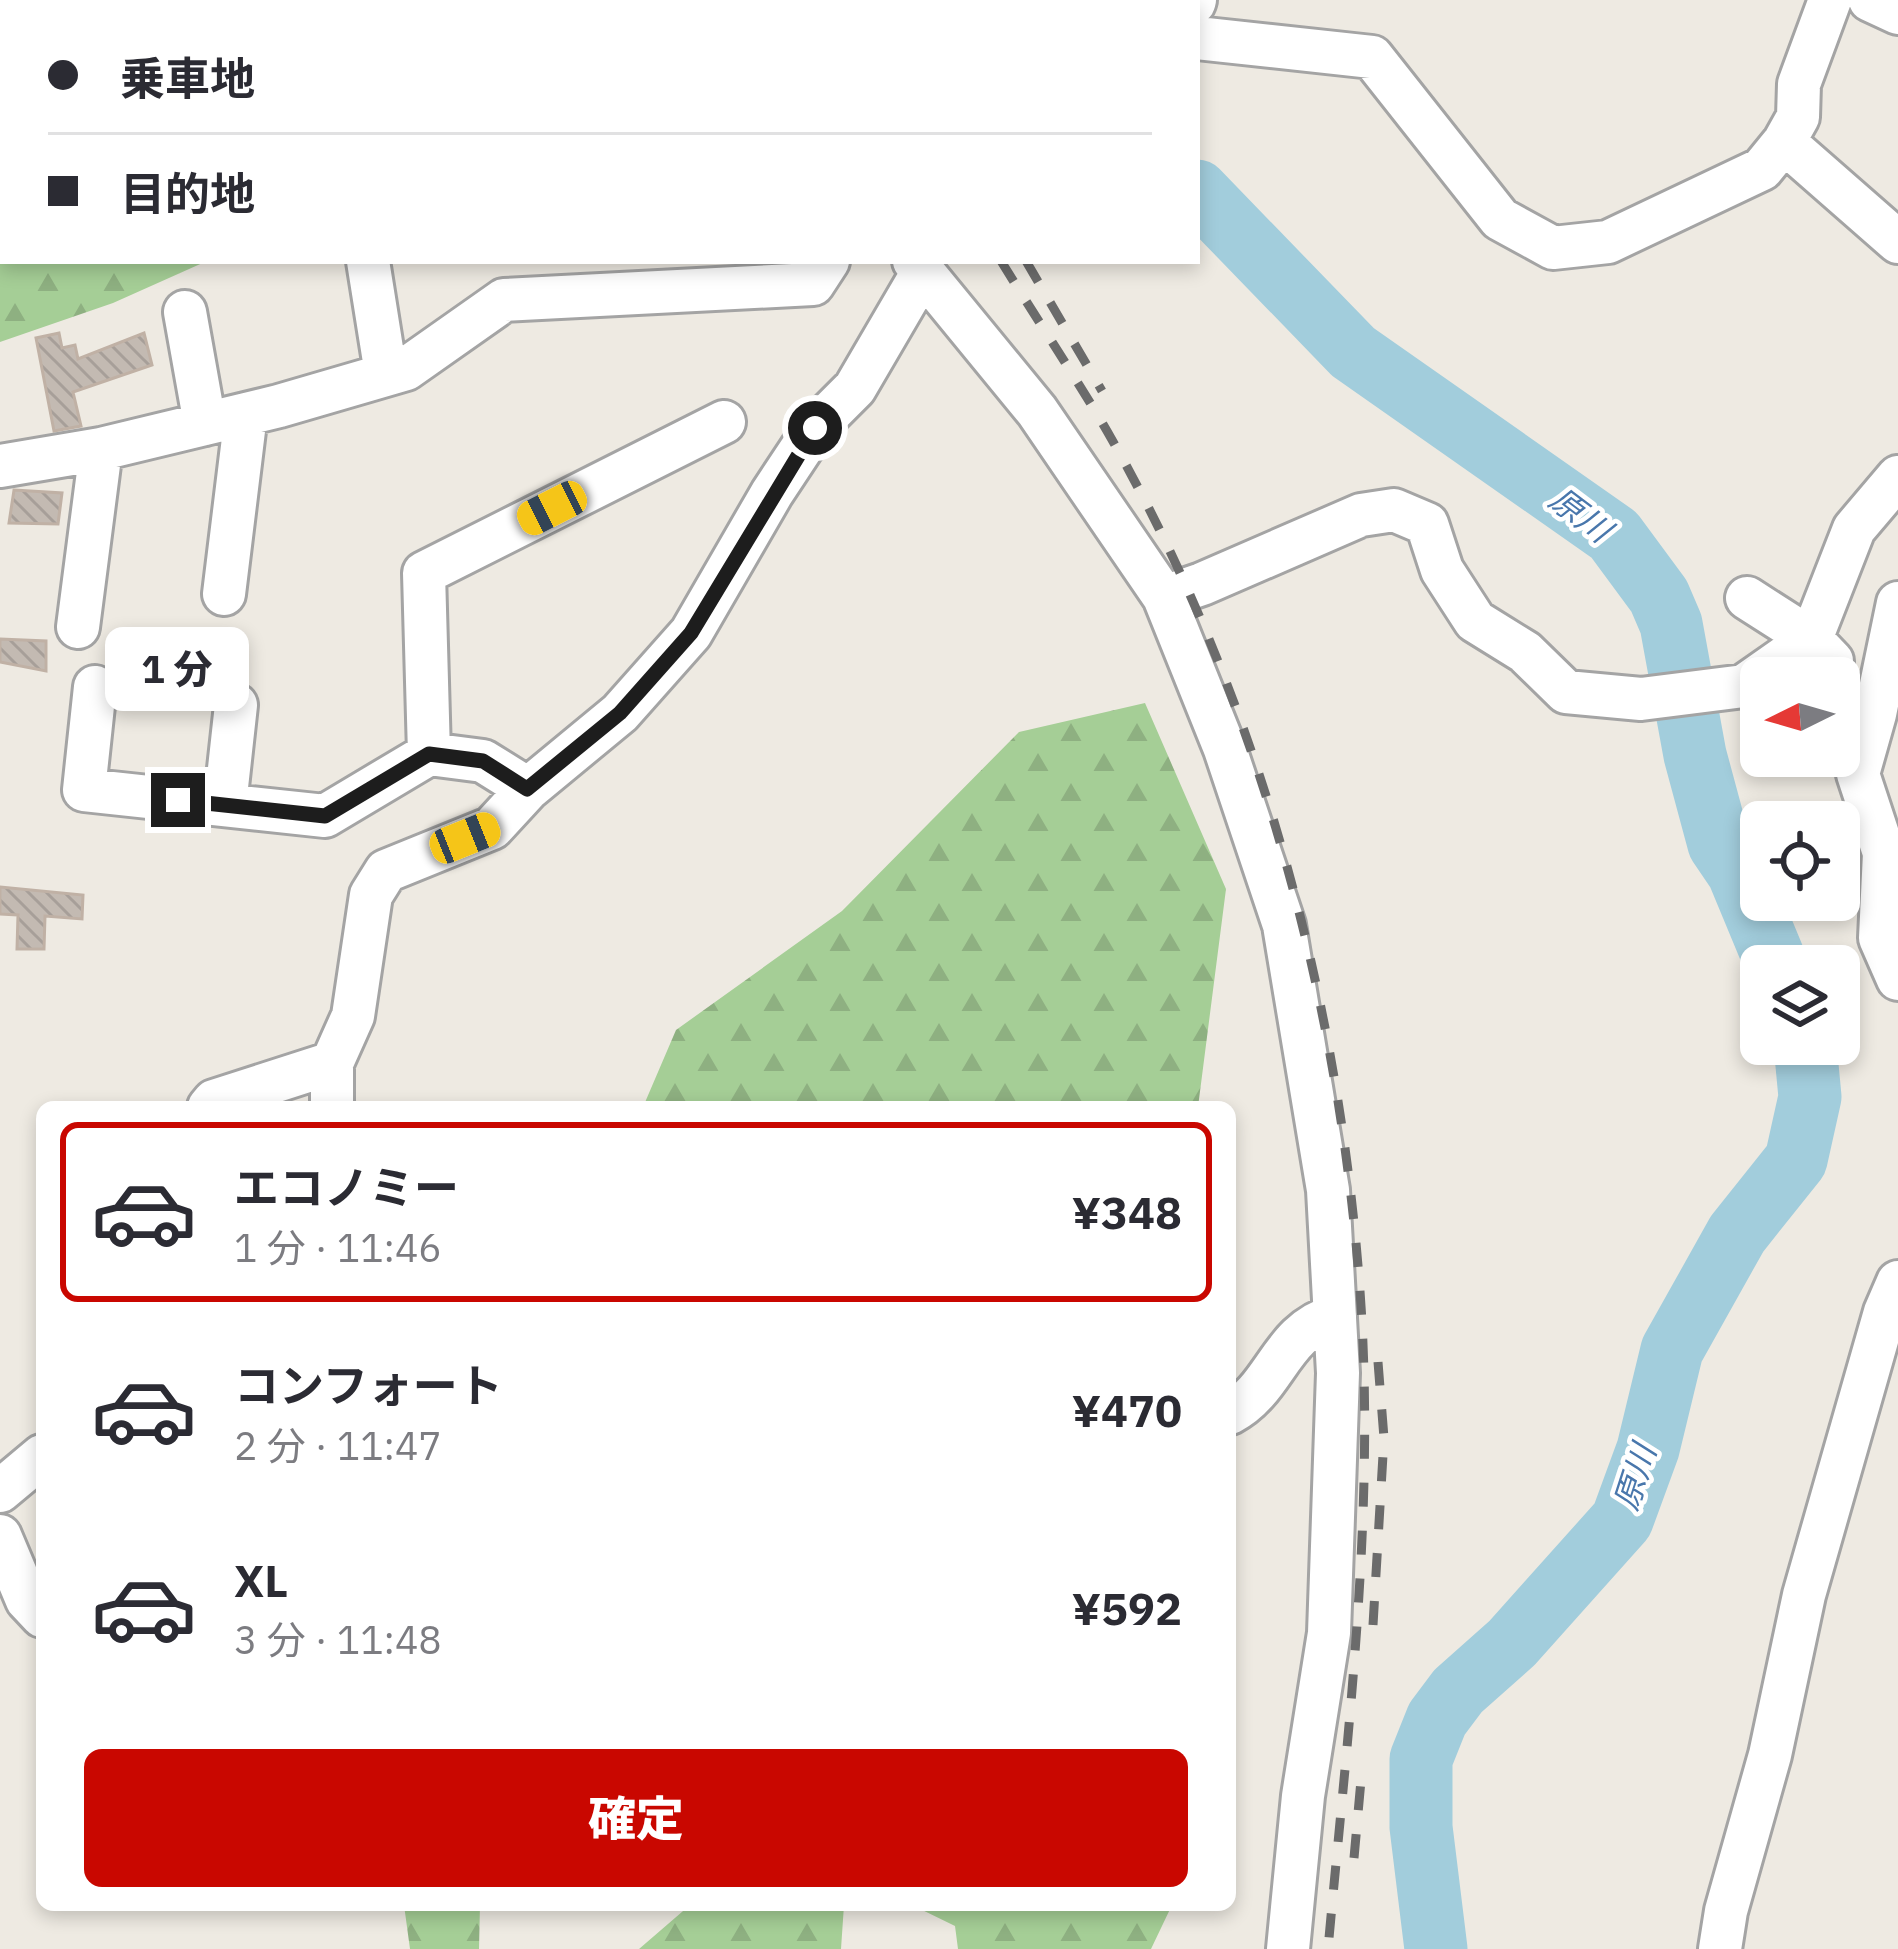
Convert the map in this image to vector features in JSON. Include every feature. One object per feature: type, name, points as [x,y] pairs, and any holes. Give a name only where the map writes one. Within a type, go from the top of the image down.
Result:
[{"type":"street","points":[[1200,38],[1372,57],[1500,219],[1553,248],[1609,242],[1762,169],[1798,117],[1799,84],[1829,0]]},
{"type":"street","points":[[1870,0],[1898,13]]},
{"type":"street","points":[[1784,142],[1898,242]]},
{"type":"street","points":[[368,264],[386,374]]},
{"type":"street","points":[[0,466],[101,449],[406,369],[504,300],[813,284],[825,264]]},
{"type":"street","points":[[332,1101],[332,1064],[352,1016],[371,895],[386,871],[492,827],[527,789],[620,713],[691,633],[815,428],[856,388],[917,268],[1037,411],[1164,596],[1225,748],[1284,925],[1328,1190],[1338,1373],[1329,1633],[1303,1796],[1288,1949]]},
{"type":"street","points":[[185,312],[226,419],[224,594]]},
{"type":"street","points":[[429,754],[424,573],[724,422]]},
{"type":"street","points":[[78,628],[101,449]]},
{"type":"street","points":[[1164,596],[1361,515],[1394,510],[1427,524],[1442,570],[1475,621],[1525,652],[1566,692],[1641,699],[1744,686],[1811,639],[1854,530],[1898,477]]},
{"type":"street","points":[[1747,598],[1811,639],[1828,657]]},
{"type":"street","points":[[1860,742],[1875,714],[1898,603]]},
{"type":"street","points":[[95,687],[84,790],[325,816],[429,754],[483,761],[527,789]]},
{"type":"street","points":[[225,805],[236,705]]},
{"type":"street","points":[[1853,777],[1884,854],[1880,938],[1898,979]]},
{"type":"street","points":[[214,1101],[332,1064]]},
{"type":"street","points":[[1720,1949],[1726,1911],[1770,1755],[1804,1595],[1894,1303]]},
{"type":"street","points":[[1236,1410],[1248,1403],[1296,1336],[1313,1323],[1335,1316]]},
{"type":"street","points":[[0,1490],[36,1461]]},
{"type":"street","points":[[0,1537],[36,1609]]},
{"type":"green space","points":[[0,264],[200,264],[113,303],[0,342]]},
{"type":"green space","points":[[1145,703],[1226,889],[1199,1101],[646,1101],[676,1030],[842,911],[1019,732]]},
{"type":"green space","points":[[405,1911],[480,1911],[479,1949],[410,1949]]},
{"type":"green space","points":[[683,1911],[844,1911],[841,1949],[639,1949]]},
{"type":"green space","points":[[924,1911],[1169,1911],[1151,1949],[958,1949],[955,1926]]},
{"type":"building","points":[[59,333],[62,348],[75,345],[78,359],[144,333],[152,365],[73,392],[81,426],[54,431],[36,338]]},
{"type":"building","points":[[14,490],[62,493],[58,524],[9,523]]},
{"type":"building","points":[[0,639],[46,641],[46,671],[0,662]]},
{"type":"building","points":[[0,887],[83,895],[82,919],[45,916],[44,949],[17,949],[18,915],[0,914]]},
{"type":"waterway","name":"原川","points":[[1200,194],[1353,352],[1614,535],[1659,596],[1671,624],[1695,755],[1719,844],[1738,872],[1768,945]]},
{"type":"waterway","name":"原川","points":[[1436,1949],[1421,1827],[1421,1759],[1437,1719],[1458,1691],[1512,1643],[1622,1520],[1648,1449],[1672,1350],[1737,1234],[1796,1160],[1810,1097],[1807,1065]]},
{"type":"railway","points":[[1003,264],[1107,431],[1205,630],[1280,840],[1331,1058],[1359,1278],[1365,1446],[1358,1614],[1328,1949]]},
{"type":"railway","points":[[1028,264],[1102,391]]},
{"type":"railway","points":[[1373,1625],[1384,1438],[1378,1362]]},
{"type":"railway","points":[[1354,1858],[1362,1769]]},
{"type":"route","points":[[178,800],[325,816],[429,754],[483,761],[527,789],[620,713],[691,633],[815,428]]}]
